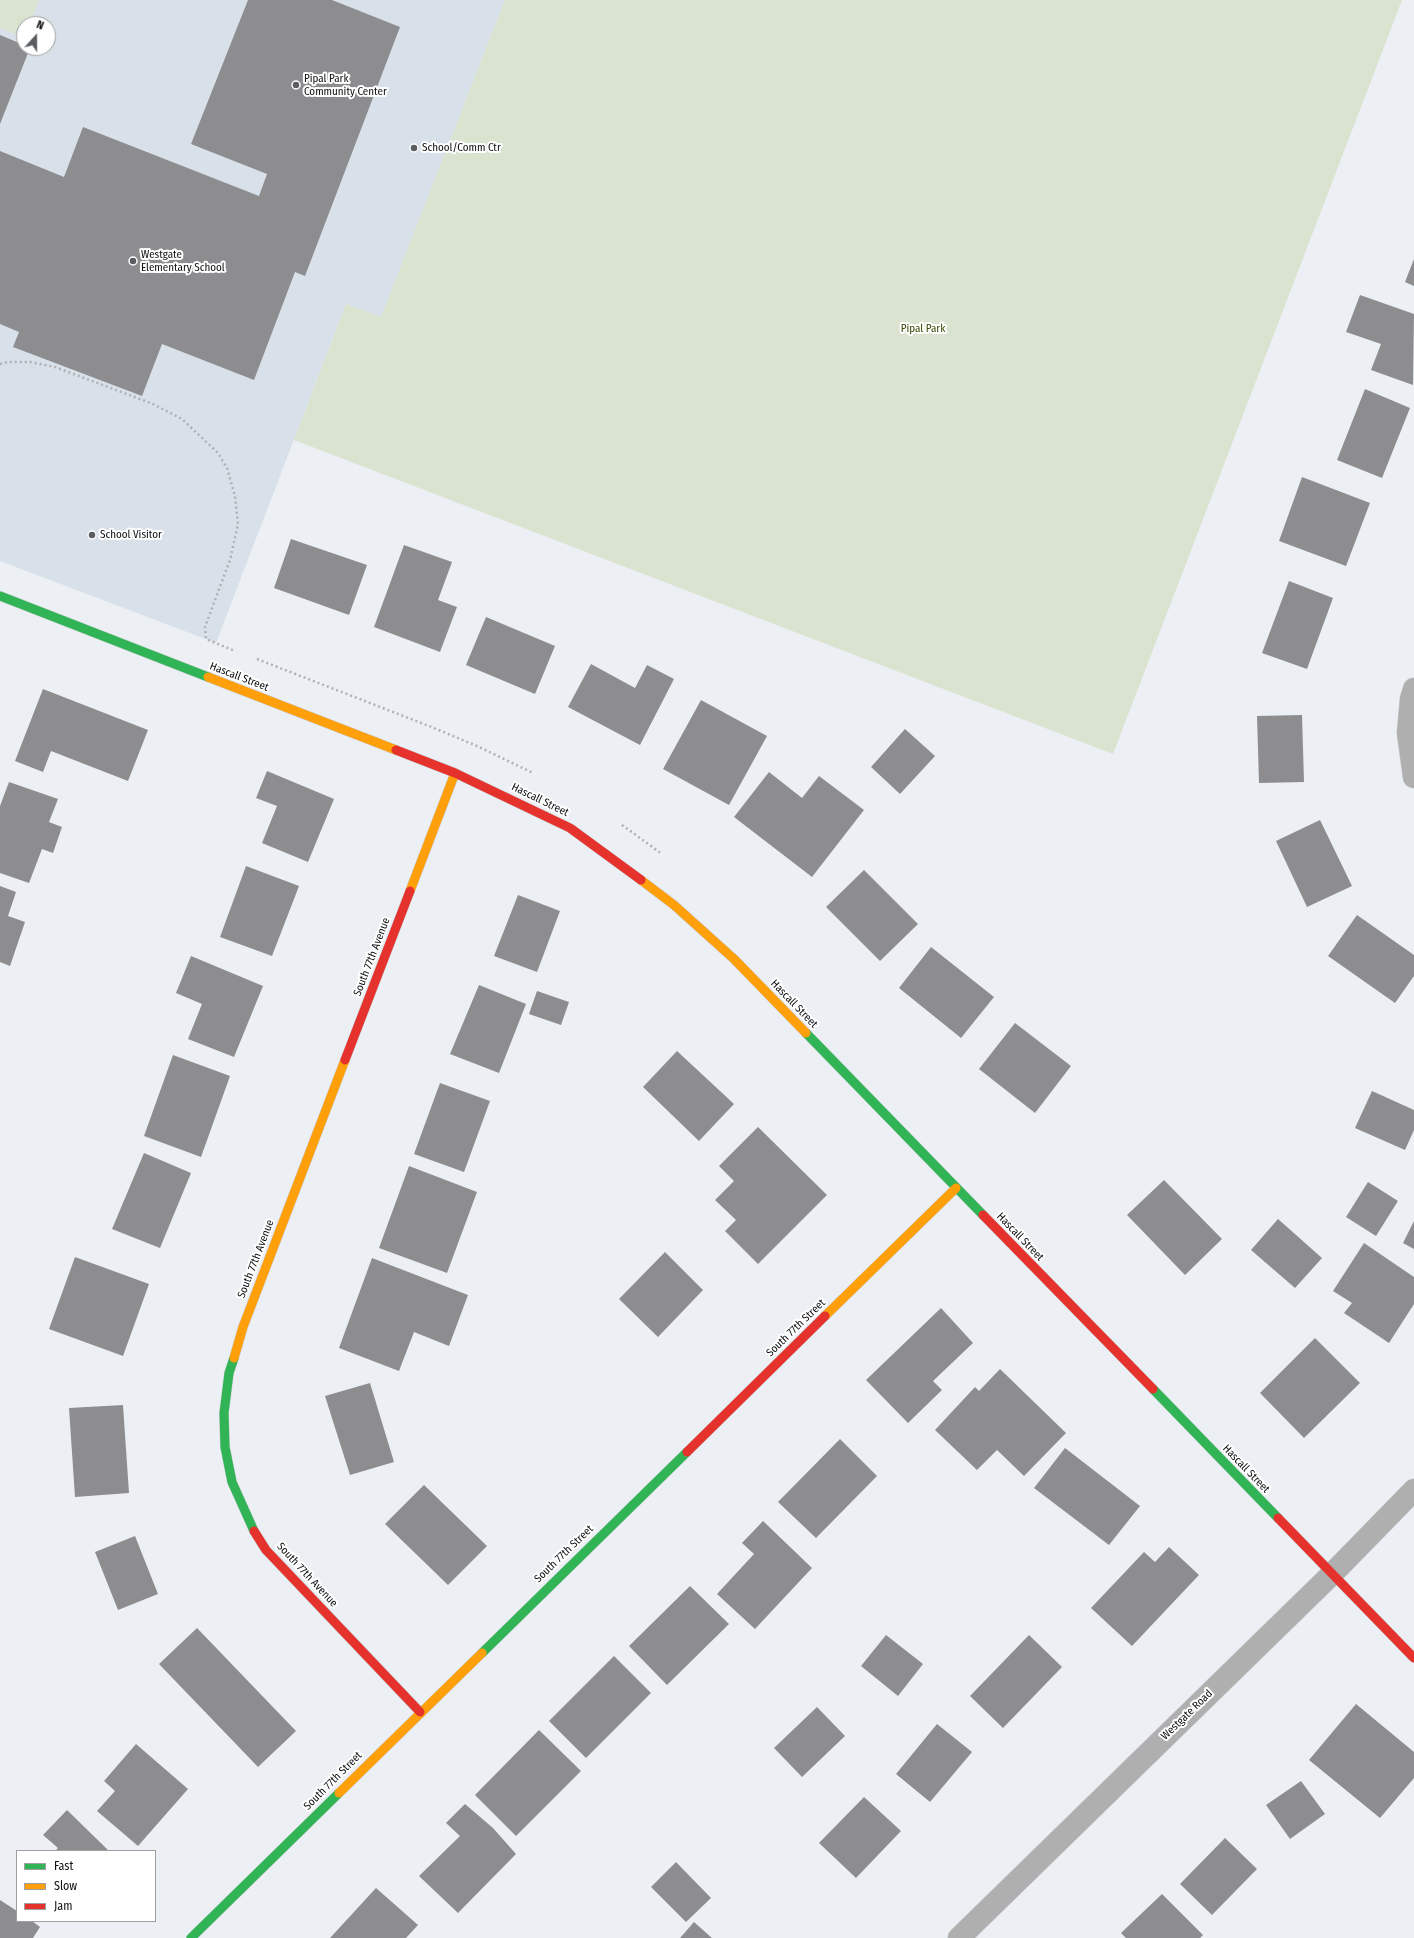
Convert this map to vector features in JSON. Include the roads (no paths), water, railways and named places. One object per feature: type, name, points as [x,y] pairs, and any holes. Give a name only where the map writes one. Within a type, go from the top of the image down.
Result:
[{"type":"street","name":"Hascall Street","points":[[0,596],[455,773],[570,828],[674,905],[734,959],[1414,1658]]},
{"type":"street","points":[[1414,688],[1411,699],[1408,734],[1414,777]]},
{"type":"street","name":"South 77th Avenue","points":[[420,1712],[266,1550],[250,1524],[232,1482],[225,1448],[224,1413],[229,1372],[242,1327],[455,773]]},
{"type":"street","name":"South 77th Street","points":[[191,1938],[956,1188]]},
{"type":"street","name":"Westgate Road","points":[[959,1938],[1332,1574],[1414,1490]]},
{"type":"place","name":"Pipal Park Community Center","points":[[296,85]]},
{"type":"place","name":"School/Comm Ctr","points":[[414,148]]},
{"type":"place","name":"Westgate Elementary School","points":[[133,261]]},
{"type":"place","name":"School Visitor","points":[[92,535]]},
{"type":"park label","name":"Pipal Park","points":[[923,329]]}]
